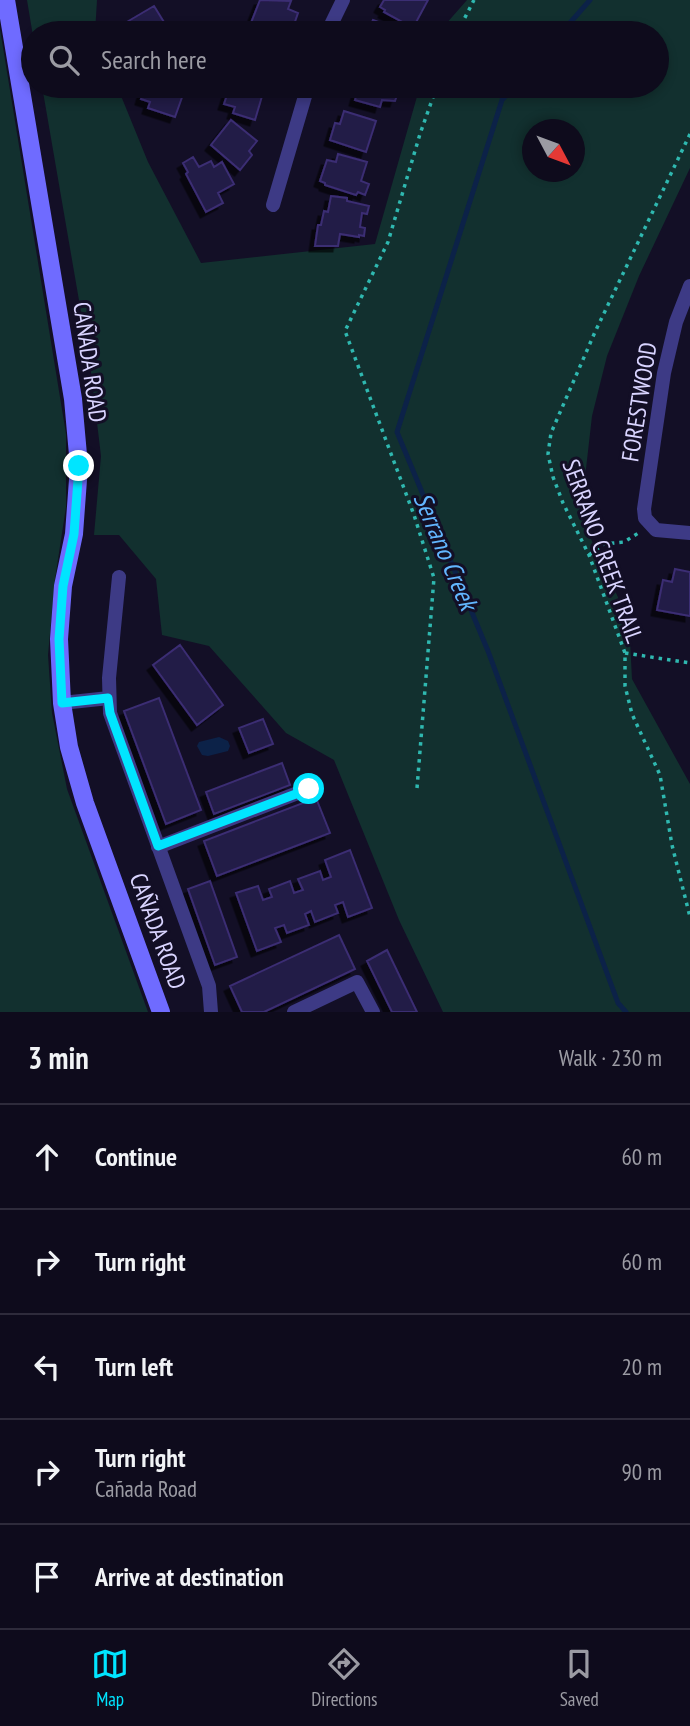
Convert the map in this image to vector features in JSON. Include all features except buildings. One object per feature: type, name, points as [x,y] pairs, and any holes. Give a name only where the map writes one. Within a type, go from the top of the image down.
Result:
[{"type":"street","name":"CAÑADA ROAD","points":[[6,0],[21,91]]},
{"type":"street","points":[[333,21],[343,0]]},
{"type":"street","name":"CAÑADA ROAD","points":[[22,98],[74,412],[79,466],[74,534],[63,586],[59,639],[62,703],[69,747],[85,803],[161,1012]]},
{"type":"street","points":[[273,205],[305,98]]},
{"type":"street","name":"FORESTWOOD","points":[[650,525],[645,518],[644,509],[664,373],[676,322],[690,286]]},
{"type":"street","points":[[650,525],[665,532],[690,533]]},
{"type":"street","points":[[119,576],[108,698],[110,713],[209,985],[211,1012]]},
{"type":"street","points":[[62,703],[108,698]]},
{"type":"street","points":[[158,846],[309,789]]},
{"type":"street","points":[[295,1012],[358,982],[373,1012]]},
{"type":"path","points":[[463,21],[474,0]]},
{"type":"path","points":[[417,788],[435,578],[345,331],[388,243],[432,98]]},
{"type":"path","name":"SERRANO CREEK TRAIL","points":[[690,134],[551,433],[548,454],[563,503],[589,555],[625,653],[625,686],[632,714],[660,775],[672,845],[690,917]]},
{"type":"path","points":[[589,555],[604,544],[624,542],[650,525]]},
{"type":"path","points":[[625,653],[690,663]]},
{"type":"green space","points":[[27,0],[97,0],[96,21],[30,21]]},
{"type":"green space","points":[[467,0],[690,0],[690,168],[639,276],[607,356],[592,416],[582,504],[591,539],[629,621],[632,679],[690,784],[690,1012],[443,1012],[399,920],[334,760],[286,733],[209,646],[162,635],[156,579],[119,535],[94,535],[101,456],[90,364],[44,98],[122,98],[148,162],[201,263],[375,244],[417,98],[669,98],[669,21],[449,21]]},
{"type":"green space","points":[[0,29],[66,434],[66,507],[55,579],[48,655],[52,713],[67,789],[148,1012],[0,1012]]},
{"type":"water","points":[[219,737],[228,741],[228,751],[202,755],[197,746],[199,742]]},
{"type":"waterway","name":"Serrano Creek","points":[[572,21],[590,0]]},
{"type":"waterway","name":"Serrano Creek","points":[[504,98],[397,432],[488,651],[618,1003],[626,1012]]},
{"type":"route","points":[[79,466],[74,534],[63,586],[59,639],[62,703],[108,698],[110,713],[158,846],[309,789]]}]
